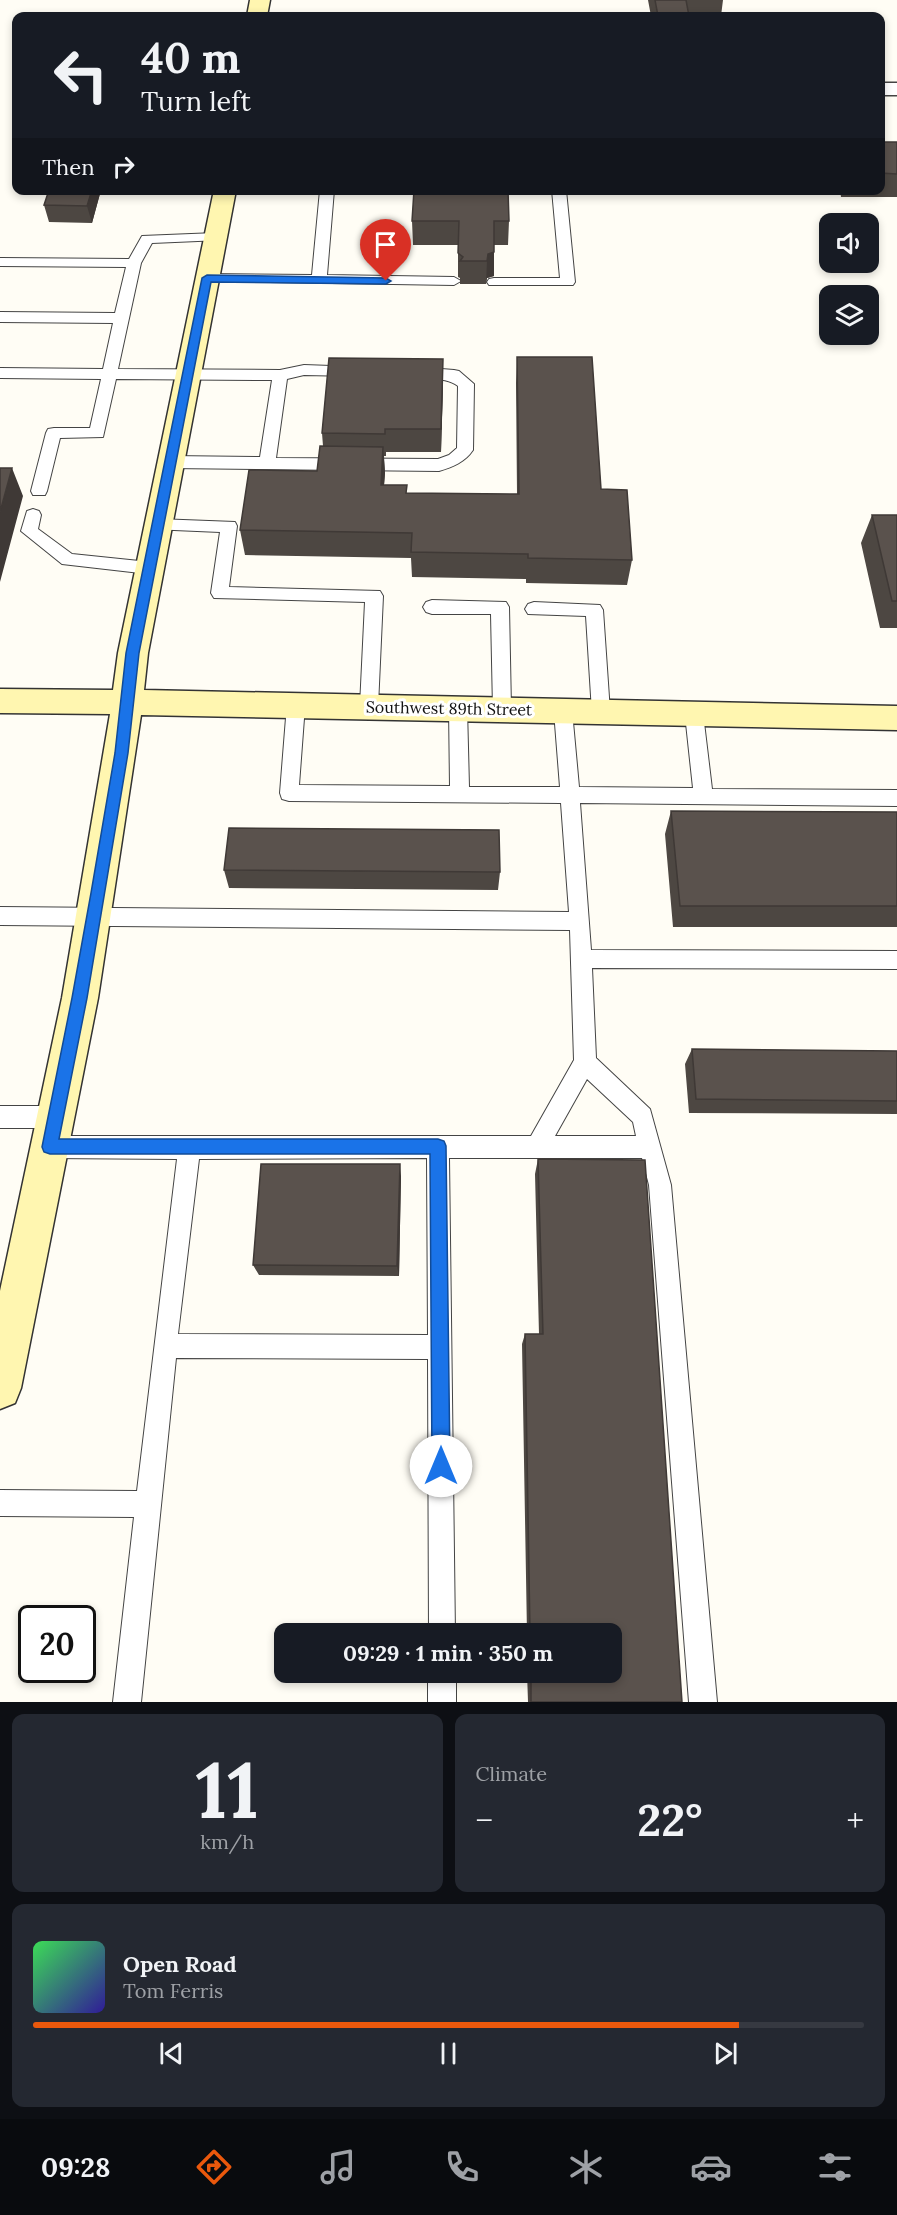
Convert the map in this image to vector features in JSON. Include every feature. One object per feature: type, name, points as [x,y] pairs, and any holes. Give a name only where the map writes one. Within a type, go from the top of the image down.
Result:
[{"type":"main road","points":[[0,1388],[53,1132],[94,916],[121,753],[133,653],[224,195]]},
{"type":"main road","name":"Southwest 89th Street","points":[[0,701],[369,706],[897,718]]},
{"type":"lane","points":[[319,280],[327,195]]},
{"type":"lane","points":[[495,282],[568,282],[559,195]]},
{"type":"lane","points":[[39,491],[54,433],[97,433],[134,262],[147,239],[216,237]]},
{"type":"lane","points":[[0,262],[134,262]]},
{"type":"lane","points":[[207,278],[453,281]]},
{"type":"lane","points":[[0,317],[121,318]]},
{"type":"lane","points":[[0,373],[280,375],[304,370],[371,371]]},
{"type":"lane","points":[[170,462],[439,465],[455,459],[465,450],[466,384],[454,375],[405,372]]},
{"type":"lane","points":[[267,463],[280,375]]},
{"type":"lane","points":[[33,515],[28,531],[68,560],[149,568]]},
{"type":"lane","points":[[157,525],[229,526],[220,593],[374,596],[369,706]]},
{"type":"lane","points":[[432,607],[500,607],[502,709]]},
{"type":"lane","points":[[534,609],[594,610],[601,712]]},
{"type":"lane","points":[[296,705],[289,793],[897,798]]},
{"type":"lane","points":[[459,708],[460,795]]},
{"type":"lane","points":[[537,1147],[585,1062],[580,921],[563,711]]},
{"type":"lane","points":[[694,714],[703,796]]},
{"type":"lane","points":[[0,916],[580,921]]},
{"type":"lane","points":[[581,959],[897,960]]},
{"type":"lane","points":[[585,1062],[642,1116],[660,1185],[703,1702]]},
{"type":"lane","points":[[0,1117],[53,1132],[189,1148],[650,1147]]},
{"type":"lane","points":[[438,1146],[441,1623]]},
{"type":"lane","points":[[127,1702],[165,1346],[189,1148]]},
{"type":"lane","points":[[165,1346],[440,1347]]},
{"type":"lane","points":[[0,1503],[148,1504]]},
{"type":"lane","points":[[442,1683],[442,1702]]},
{"type":"building","points":[[655,0],[686,0],[688,12],[657,12]]},
{"type":"building","points":[[885,142],[897,142],[897,174],[885,173]]},
{"type":"building","points":[[47,195],[90,195],[87,206],[44,205]]},
{"type":"building","points":[[414,195],[508,195],[509,221],[494,221],[494,252],[488,254],[487,261],[460,261],[463,257],[458,253],[459,221],[412,221]]},
{"type":"building","points":[[517,357],[592,357],[601,489],[627,490],[632,560],[528,558],[528,554],[411,552],[412,533],[240,530],[249,470],[317,471],[320,446],[383,447],[381,485],[407,485],[406,493],[519,494]]},
{"type":"building","points":[[329,358],[443,359],[441,429],[385,429],[385,434],[322,433]]},
{"type":"building","points":[[0,468],[12,468],[0,512]]},
{"type":"building","points":[[872,515],[897,515],[897,601],[892,601]]},
{"type":"building","points":[[671,811],[897,812],[897,906],[680,906]]},
{"type":"building","points":[[229,828],[499,830],[500,872],[224,870]]},
{"type":"building","points":[[692,1049],[897,1051],[897,1101],[696,1099]]},
{"type":"building","points":[[538,1159],[645,1160],[682,1702],[531,1702],[531,1683],[622,1683],[622,1623],[530,1623],[525,1334],[543,1334]]},
{"type":"building","points":[[261,1164],[400,1164],[397,1266],[253,1265]]},
{"type":"route","points":[[386,281],[207,278],[133,653],[121,753],[98,893],[80,998],[50,1147],[438,1146],[441,1466]]}]
